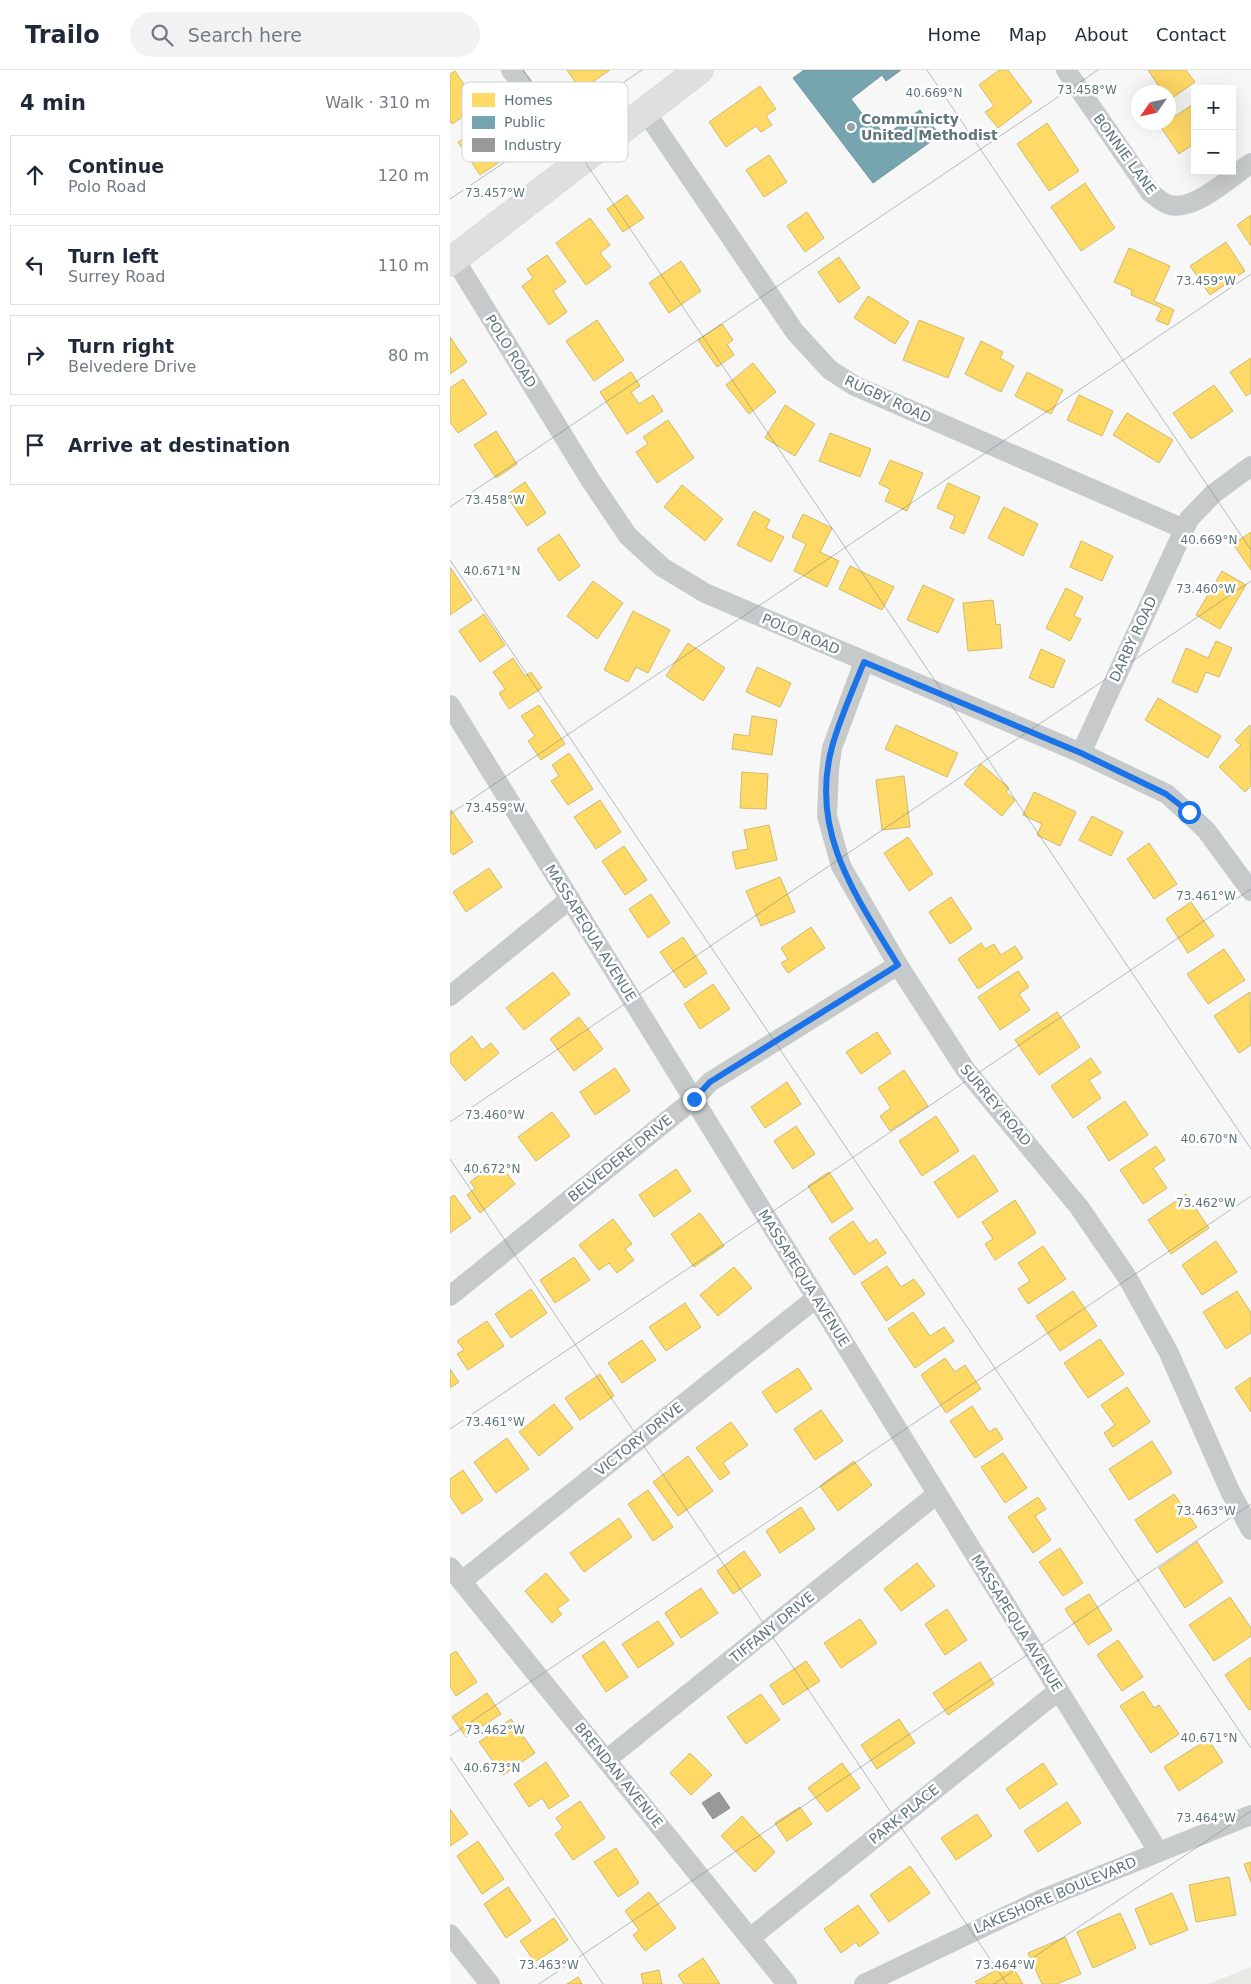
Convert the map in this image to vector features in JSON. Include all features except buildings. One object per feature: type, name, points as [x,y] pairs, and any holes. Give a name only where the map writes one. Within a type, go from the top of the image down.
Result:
[{"type":"main road","points":[[628,124],[699,70]]},
{"type":"main road","points":[[452,260],[577,162]]},
{"type":"street","points":[[511,70],[520,82]]},
{"type":"street","name":"BONNIE LANE","points":[[1066,70],[1150,192],[1170,205],[1187,205],[1204,197],[1251,163]]},
{"type":"street","name":"RUGBY ROAD","points":[[645,111],[795,332],[830,370],[855,386],[1184,529]]},
{"type":"street","name":"POLO ROAD","points":[[452,260],[591,481],[628,536],[662,567],[705,593],[1081,753],[1166,794],[1189,812],[1206,830],[1251,891]]},
{"type":"street","name":"DARBY ROAD","points":[[1081,753],[1189,518],[1203,504],[1251,466]]},
{"type":"street","name":"SURREY ROAD","points":[[864,662],[832,748],[827,791],[827,816],[841,866],[898,965],[965,1069],[1079,1207],[1127,1277],[1168,1351],[1230,1491],[1249,1524]]},
{"type":"street","name":"MASSAPEQUA AVENUE","points":[[450,705],[1158,1852]]},
{"type":"street","points":[[450,996],[570,899]]},
{"type":"street","name":"BELVEDERE DRIVE","points":[[450,1296],[694,1099],[710,1082],[898,965]]},
{"type":"street","name":"VICTORY DRIVE","points":[[456,1574],[816,1298]]},
{"type":"street","name":"TIFFANY DRIVE","points":[[606,1760],[937,1494]]},
{"type":"street","name":"BRENDAN AVENUE","points":[[456,1574],[787,1984]]},
{"type":"street","name":"PARK PLACE","points":[[750,1938],[1058,1691]]},
{"type":"street","name":"LAKESHORE BOULEVARD","points":[[864,1984],[998,1919],[1251,1815]]},
{"type":"street","points":[[450,1934],[490,1984]]},
{"type":"shaded area","points":[[1251,1967],[1251,1984],[1208,1984]]},
{"type":"place","name":"Communicty United Methodist","points":[[851,127]]},
{"type":"route","points":[[694,1099],[710,1082],[898,965],[841,866],[827,816],[827,791],[832,748],[864,662],[1081,753],[1166,794],[1189,812]]}]
